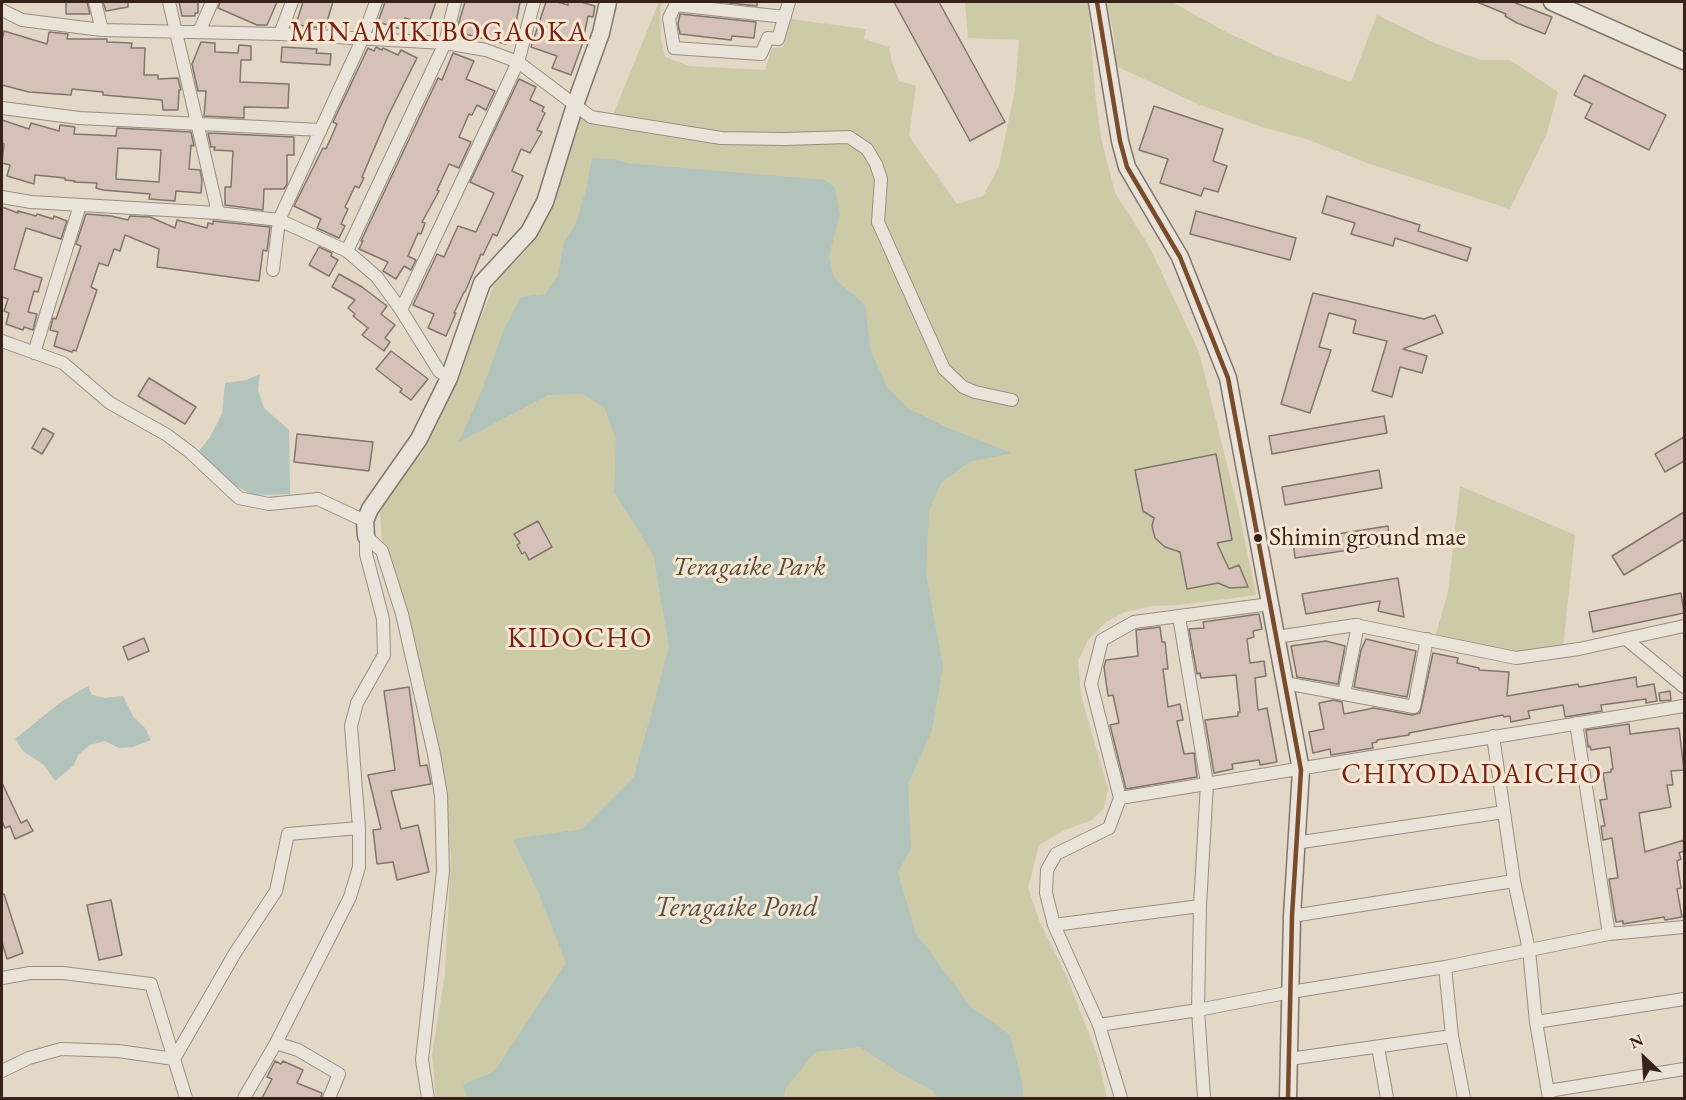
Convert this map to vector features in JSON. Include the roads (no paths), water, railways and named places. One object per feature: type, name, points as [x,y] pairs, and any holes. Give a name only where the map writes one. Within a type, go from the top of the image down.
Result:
[{"type":"street","points":[[95,2],[102,30]]},
{"type":"street","points":[[169,2],[218,213]]},
{"type":"street","points":[[199,32],[212,2]]},
{"type":"street","points":[[280,34],[292,2]]},
{"type":"street","points":[[273,270],[279,220],[362,40],[376,2]]},
{"type":"street","points":[[346,251],[445,43],[455,2]]},
{"type":"street","points":[[401,310],[518,62],[534,2]]},
{"type":"street","points":[[244,1098],[276,1043],[350,897],[359,867],[359,828],[351,726],[357,703],[384,655],[383,619],[366,554],[365,528],[370,509],[419,439],[449,378],[482,283],[529,232],[545,202],[575,105],[601,33],[608,2]]},
{"type":"street","points":[[785,17],[676,3],[669,18],[674,48],[761,54],[768,38],[778,39],[785,17],[789,2]]},
{"type":"street","points":[[1097,2],[1120,141],[1127,167],[1180,256],[1228,378],[1255,532],[1286,683],[1301,770],[1292,916],[1288,1098]]},
{"type":"street","points":[[1552,2],[1684,61]]},
{"type":"street","points":[[2,10],[21,20],[102,30],[280,34],[445,43],[486,50],[518,62],[591,117],[721,138],[784,140],[849,137],[867,149],[876,164],[881,178],[878,222],[944,369],[963,387],[1012,400]]},
{"type":"street","points":[[2,108],[80,118],[321,129]]},
{"type":"street","points":[[2,197],[31,202],[218,213],[279,220],[346,251],[377,277],[401,310],[439,371],[449,378]]},
{"type":"street","points":[[34,353],[81,205]]},
{"type":"street","points":[[2,341],[63,363],[110,403],[167,435],[191,453],[239,498],[269,504],[318,499],[365,528],[382,551],[402,614],[441,795],[443,871],[422,1059],[428,1098]]},
{"type":"street","points":[[1121,1098],[1099,1025],[1054,925],[1046,893],[1047,870],[1056,854],[1109,828],[1120,798],[1091,684],[1102,640],[1134,622],[1270,604]]},
{"type":"street","points":[[1179,617],[1207,783],[1200,906],[1198,1010],[1204,1098]]},
{"type":"street","points":[[1277,637],[1358,625],[1516,658],[1579,649],[1684,626]]},
{"type":"street","points":[[1344,694],[1358,625]]},
{"type":"street","points":[[1286,683],[1414,707],[1427,639]]},
{"type":"street","points":[[1626,639],[1684,687]]},
{"type":"street","points":[[1120,798],[1684,706]]},
{"type":"street","points":[[1576,723],[1609,934]]},
{"type":"street","points":[[1493,736],[1515,881],[1529,950],[1536,1022],[1549,1095],[1684,1069]]},
{"type":"street","points":[[1295,843],[1504,812]]},
{"type":"street","points":[[174,1059],[235,952],[276,891],[288,834],[359,828]]},
{"type":"street","points":[[1292,916],[1515,881]]},
{"type":"street","points":[[1054,925],[1200,906]]},
{"type":"street","points":[[1099,1025],[1445,967],[1609,934],[1684,927]]},
{"type":"street","points":[[1445,967],[1452,1036],[1464,1098]]},
{"type":"street","points":[[2,978],[30,973],[63,973],[151,984],[186,1098]]},
{"type":"street","points":[[1536,1022],[1684,999]]},
{"type":"street","points":[[1289,1059],[1452,1036]]},
{"type":"street","points":[[276,1043],[298,1050],[339,1074],[329,1098]]},
{"type":"street","points":[[1378,1047],[1387,1098]]},
{"type":"street","points":[[2,1071],[29,1058],[61,1049],[118,1051],[174,1059]]},
{"type":"water","name":"Teragaike Pond","points":[[592,158],[825,180],[835,188],[840,214],[829,256],[834,278],[865,305],[871,352],[887,387],[909,409],[948,428],[1012,453],[969,462],[941,483],[929,511],[926,574],[943,667],[932,730],[908,784],[911,849],[898,872],[915,932],[971,1007],[1010,1035],[1022,1082],[1023,1098],[939,1098],[932,1090],[901,1074],[860,1047],[815,1052],[785,1089],[784,1098],[468,1098],[463,1085],[495,1071],[566,963],[539,894],[513,839],[582,829],[634,777],[669,647],[653,554],[614,492],[616,440],[604,407],[582,394],[548,395],[459,442],[482,390],[505,327],[521,297],[545,294],[558,276],[564,242],[576,223],[586,190]]},
{"type":"water","points":[[260,374],[258,390],[264,408],[289,430],[290,494],[253,495],[234,485],[199,451],[210,437],[222,414],[225,383],[246,380]]},
{"type":"water","points":[[88,686],[92,695],[105,698],[123,696],[133,716],[145,728],[151,740],[133,747],[119,748],[105,741],[90,745],[78,755],[74,765],[55,781],[44,765],[23,751],[15,739],[61,702]]},
{"type":"place","name":"Shimin ground mae","points":[[1258,538]]},
{"type":"district","name":"MINAMIKIBOGAOKA","points":[[439,33]]},
{"type":"district","name":"KIDOCHO","points":[[580,639]]},
{"type":"district","name":"CHIYODADAICHO","points":[[1472,775]]},
{"type":"park label","name":"Teragaike Park","points":[[749,568]]}]
